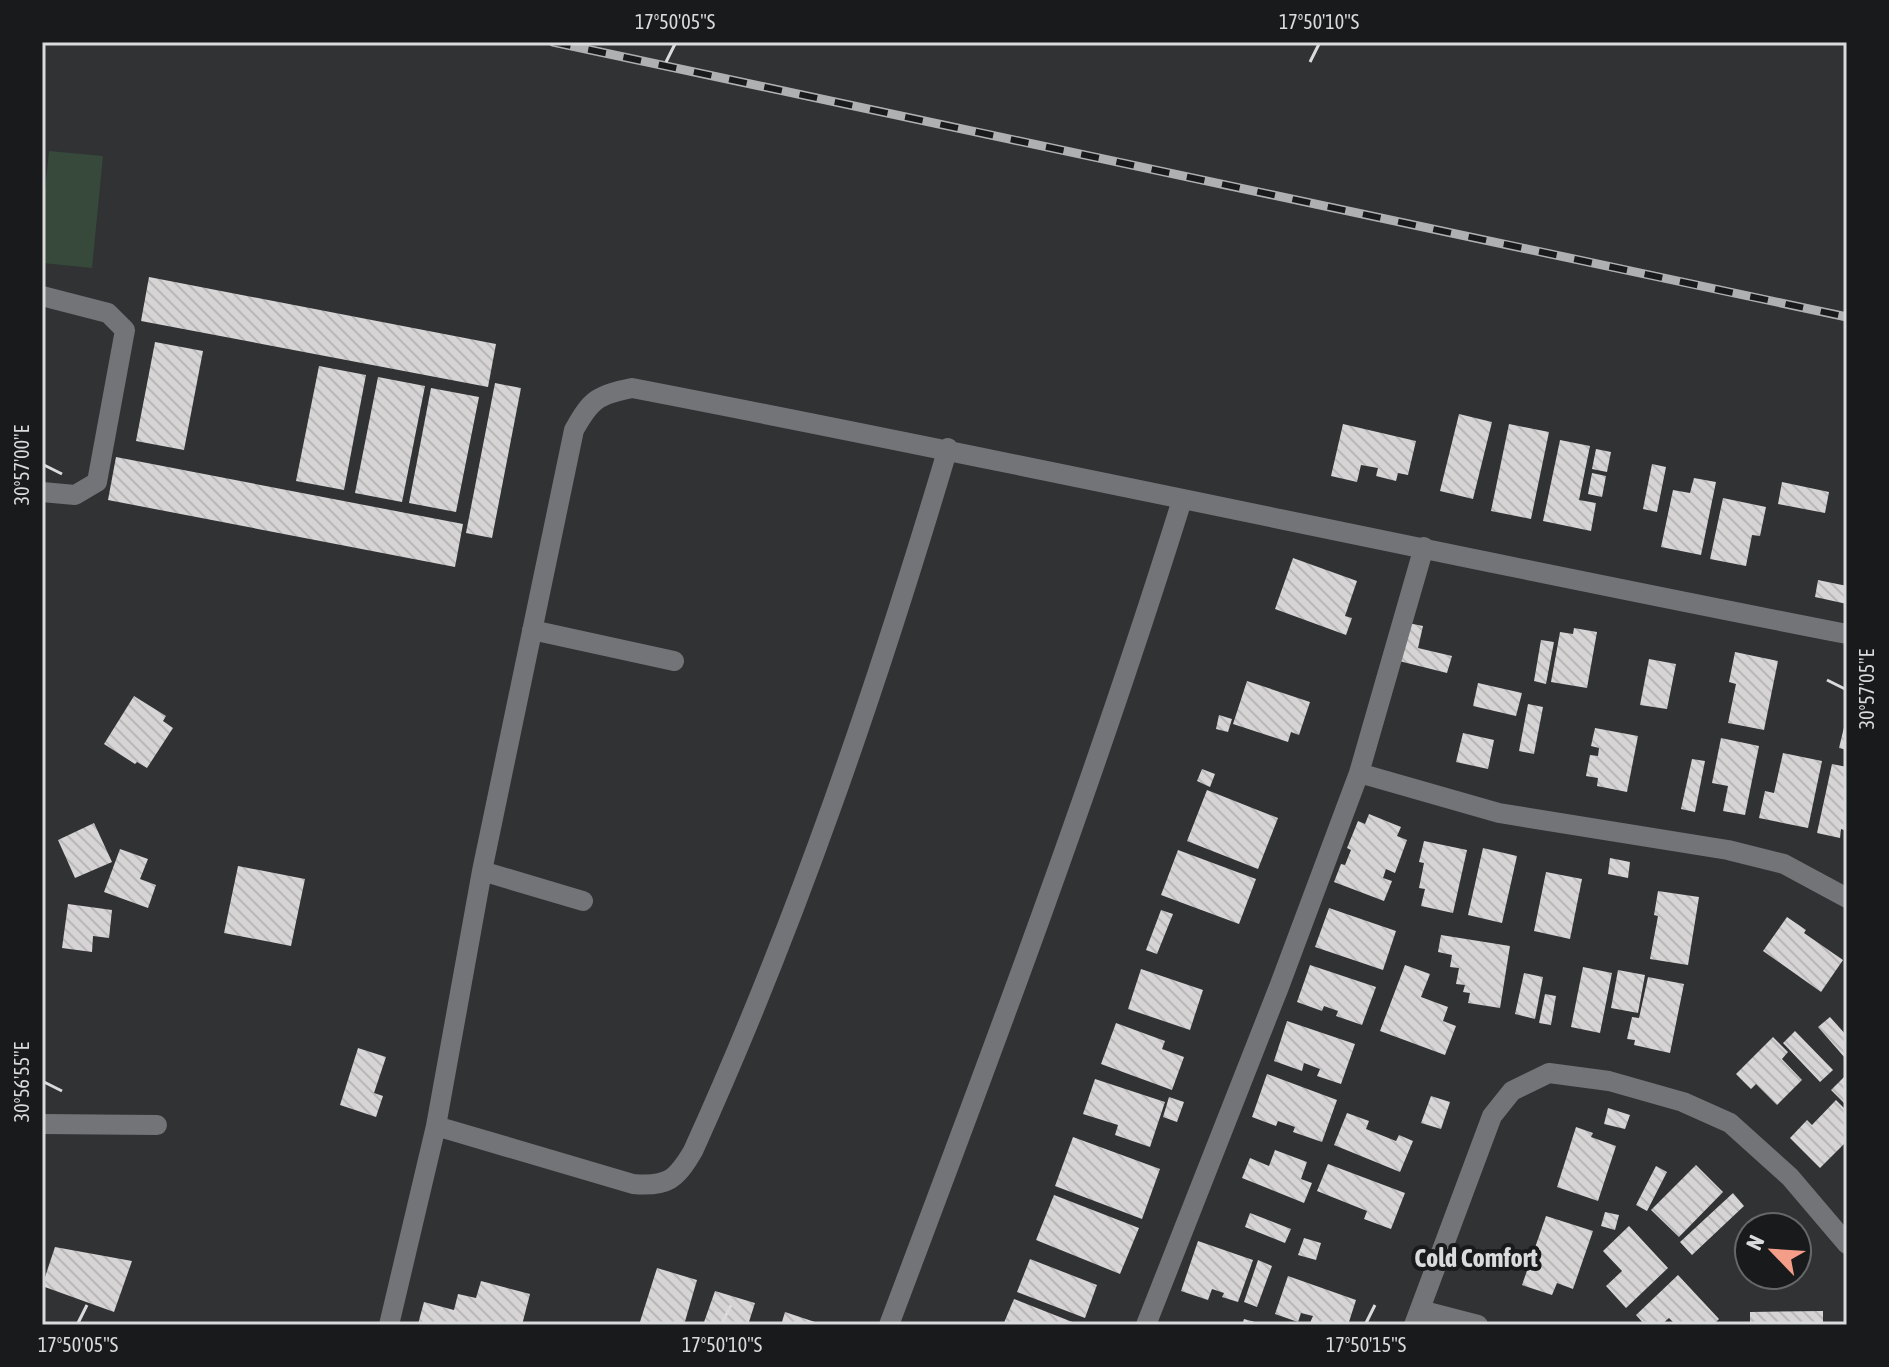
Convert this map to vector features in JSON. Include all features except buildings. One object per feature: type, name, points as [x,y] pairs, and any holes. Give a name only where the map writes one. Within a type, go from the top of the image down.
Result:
[{"type":"street","points":[[42,296],[108,313],[125,330],[97,482],[75,495],[42,492]]},
{"type":"street","points":[[389,1325],[436,1126],[482,871],[574,430],[586,409],[604,394],[632,388],[948,448],[1182,500],[1847,634]]},
{"type":"street","points":[[436,1126],[633,1184],[655,1186],[670,1180],[682,1170],[759,1002],[800,891],[898,616],[948,448]]},
{"type":"street","points":[[889,1325],[1066,850],[1129,670],[1182,500]]},
{"type":"street","points":[[1146,1325],[1225,1127],[1359,773],[1424,547]]},
{"type":"street","points":[[532,630],[674,661]]},
{"type":"street","points":[[1359,773],[1499,813],[1728,850],[1784,864],[1847,898]]},
{"type":"street","points":[[482,871],[583,901]]},
{"type":"street","points":[[1478,1325],[1417,1317],[1492,1116],[1512,1091],[1549,1073],[1609,1081],[1683,1102],[1730,1123],[1790,1177],[1847,1244]]},
{"type":"street","points":[[42,1124],[157,1125]]},
{"type":"green space","points":[[49,151],[103,156],[92,268],[42,263],[42,220]]},
{"type":"railway","points":[[553,42],[1847,317]]},
{"type":"district","name":"Cold Comfort","points":[[1476,1258]]}]
